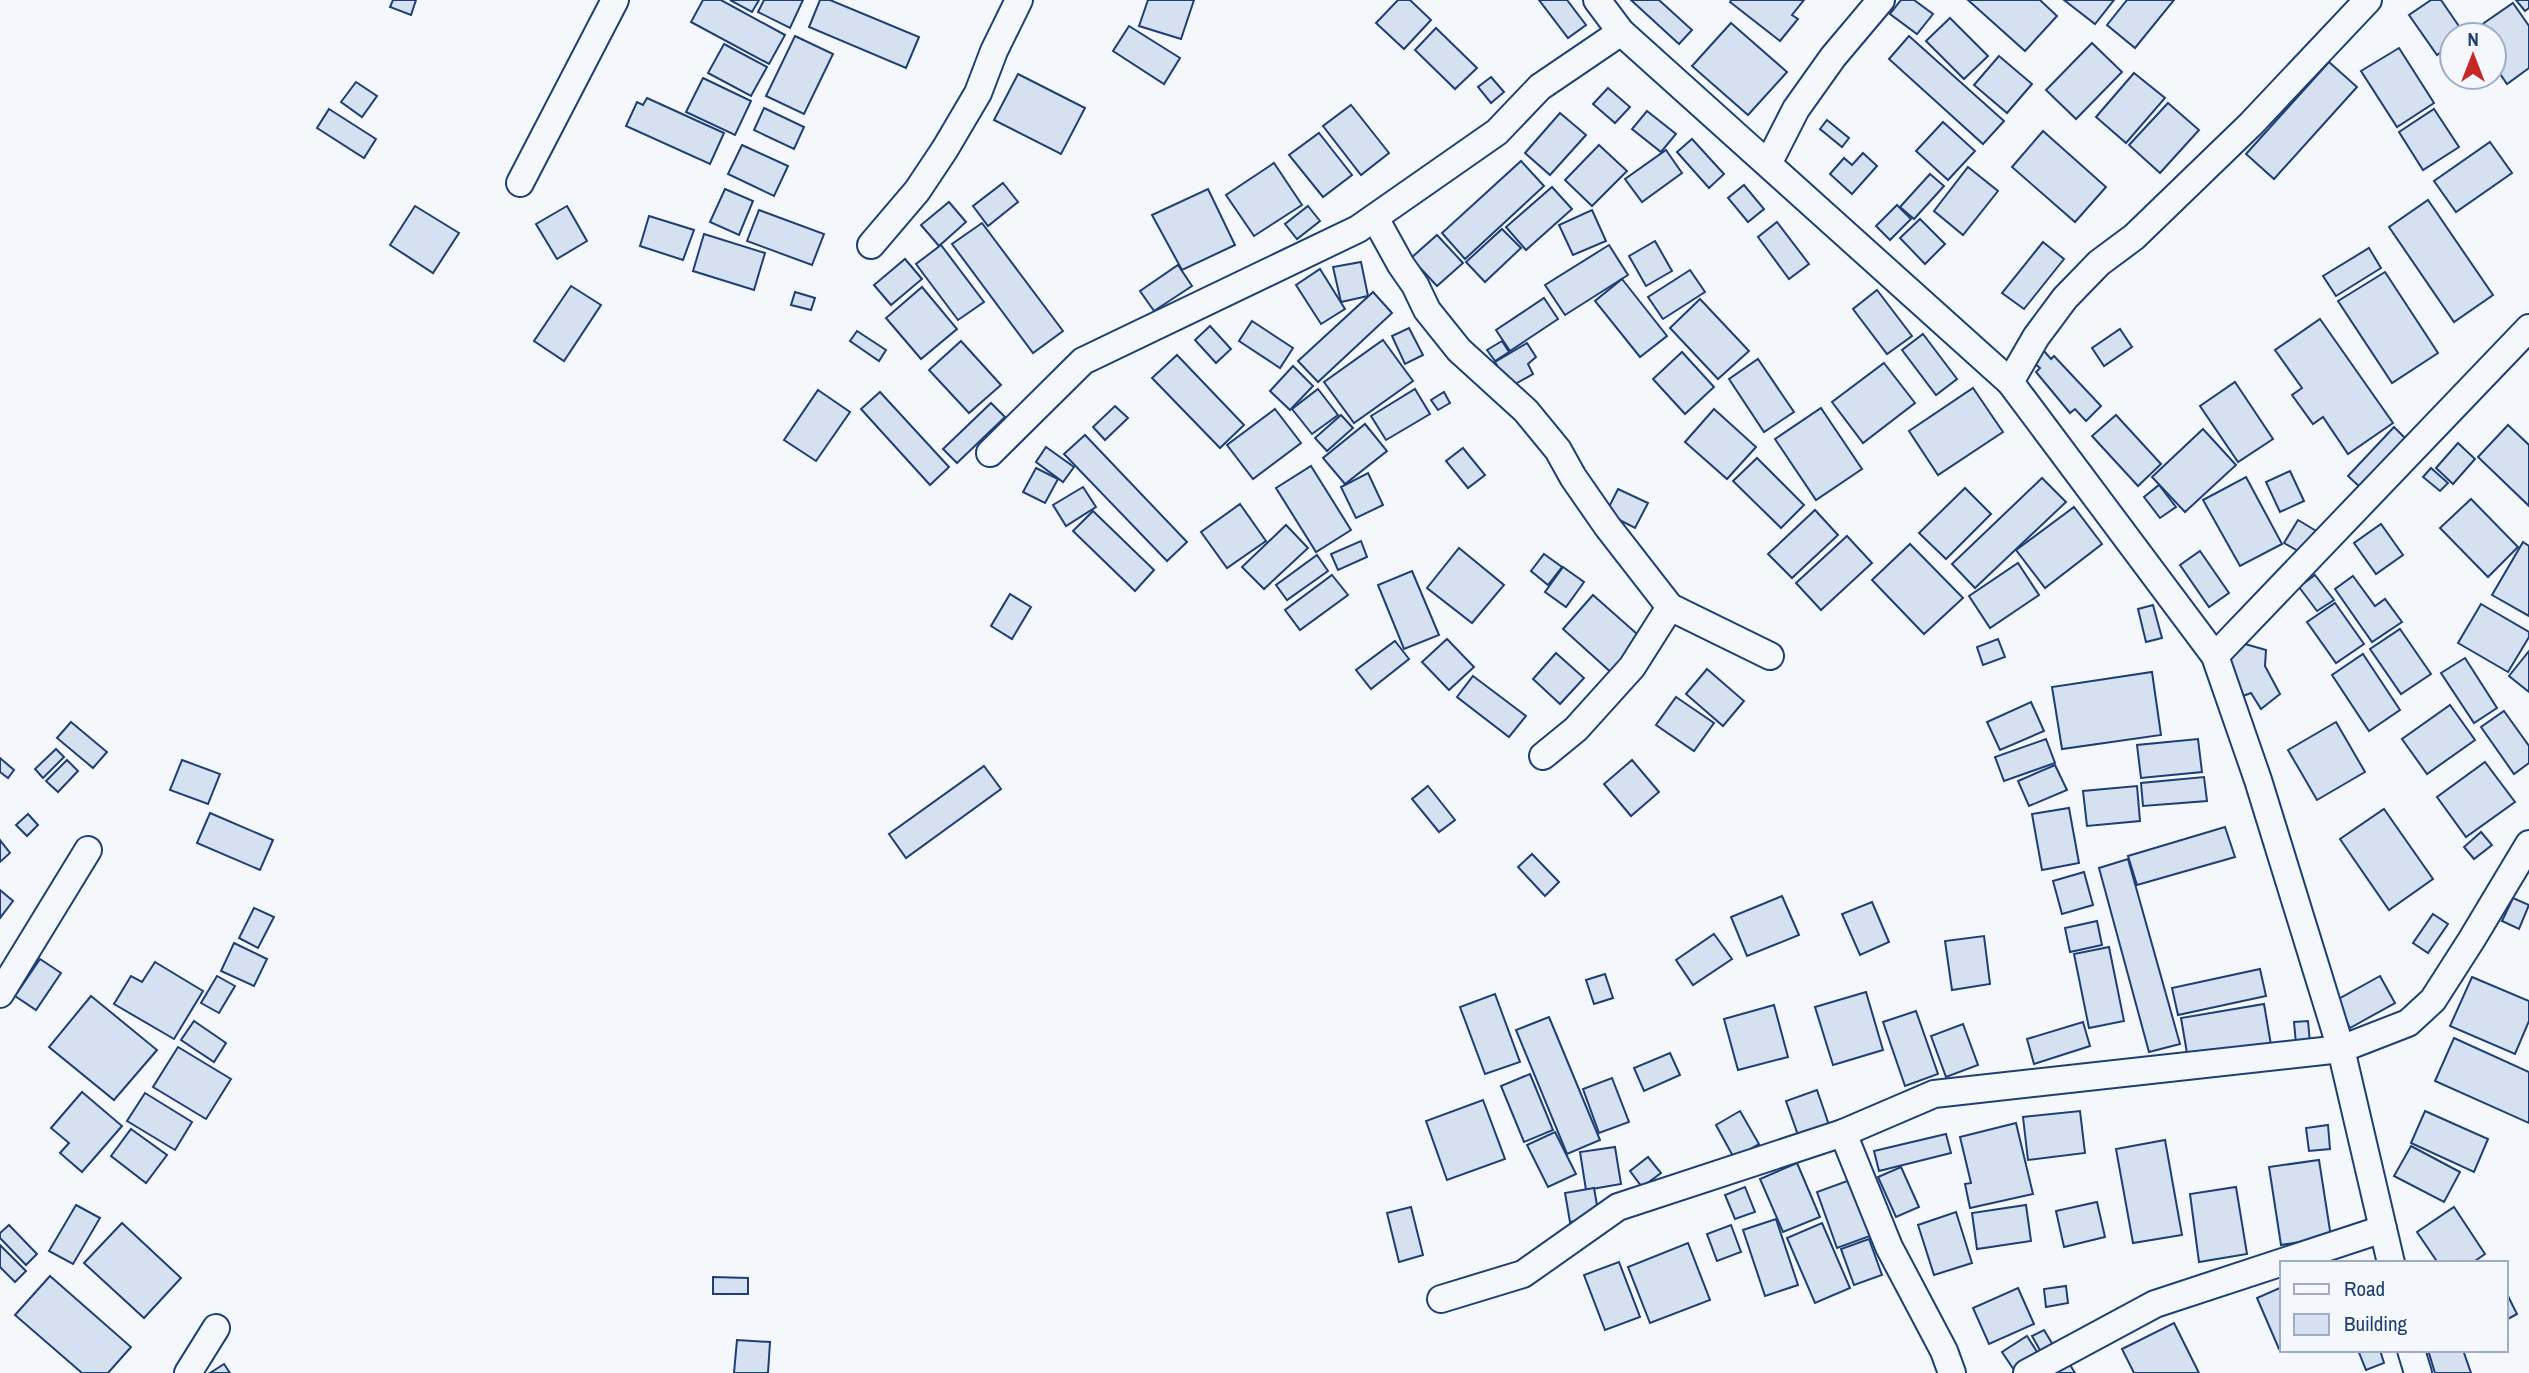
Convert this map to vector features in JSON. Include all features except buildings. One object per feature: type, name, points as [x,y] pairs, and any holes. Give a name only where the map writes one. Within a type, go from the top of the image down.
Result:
[{"type":"street","points":[[520,183],[615,0]]},
{"type":"street","points":[[871,245],[932,171],[978,93],[994,51],[1019,0]]},
{"type":"street","points":[[1597,0],[1621,32],[2010,382],[2215,656],[2258,780],[2341,1049],[2391,1261]]},
{"type":"street","points":[[1769,163],[1796,109],[1833,57],[1881,0]]},
{"type":"street","points":[[2010,382],[2036,337],[2065,298],[2099,263],[2134,237],[2251,124],[2368,0]]},
{"type":"street","points":[[990,453],[1083,361],[1358,229],[1497,132],[1540,87],[1621,32]]},
{"type":"street","points":[[1375,218],[1427,310],[1459,350],[1526,411],[1558,450],[1607,526],[1670,607],[1770,656]]},
{"type":"street","points":[[2215,656],[2529,328]]},
{"type":"street","points":[[1544,756],[1576,729],[1633,667],[1670,607]]},
{"type":"street","points":[[1441,1299],[1523,1274],[1618,1207],[1843,1133],[1934,1094],[2341,1049],[2408,1023],[2433,1000],[2529,844]]},
{"type":"street","points":[[0,994],[88,850]]},
{"type":"street","points":[[1843,1133],[1889,1247],[1944,1351],[1952,1373]]},
{"type":"street","points":[[2284,1261],[2383,1228]]},
{"type":"street","points":[[2027,1373],[2155,1304],[2280,1262]]},
{"type":"street","points":[[188,1373],[216,1328]]},
{"type":"street","points":[[2412,1352],[2418,1373]]}]
